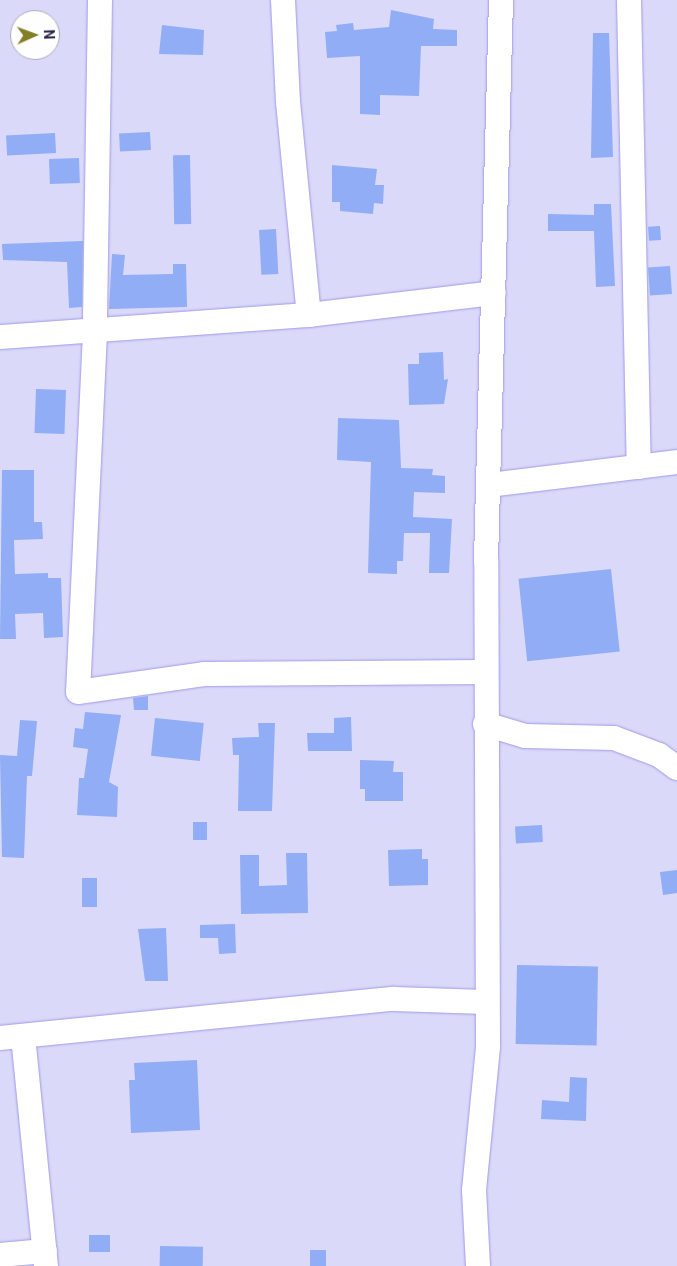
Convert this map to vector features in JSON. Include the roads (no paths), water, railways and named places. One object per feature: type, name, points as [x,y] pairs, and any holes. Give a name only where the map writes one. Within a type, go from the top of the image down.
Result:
[{"type":"street","points":[[100,0],[95,333],[78,692],[204,674],[486,672]]},
{"type":"street","points":[[283,0],[288,102],[308,315]]},
{"type":"street","points":[[478,1266],[474,1190],[488,1046],[485,1002],[485,724],[502,0]]},
{"type":"street","points":[[629,0],[639,467]]},
{"type":"street","points":[[0,337],[95,333],[308,315],[494,293]]},
{"type":"street","points":[[490,485],[677,462]]},
{"type":"street","points":[[485,724],[525,736],[614,738],[659,754],[677,768]]},
{"type":"street","points":[[0,1255],[46,1259],[11,1037],[394,999],[485,1002]]}]
